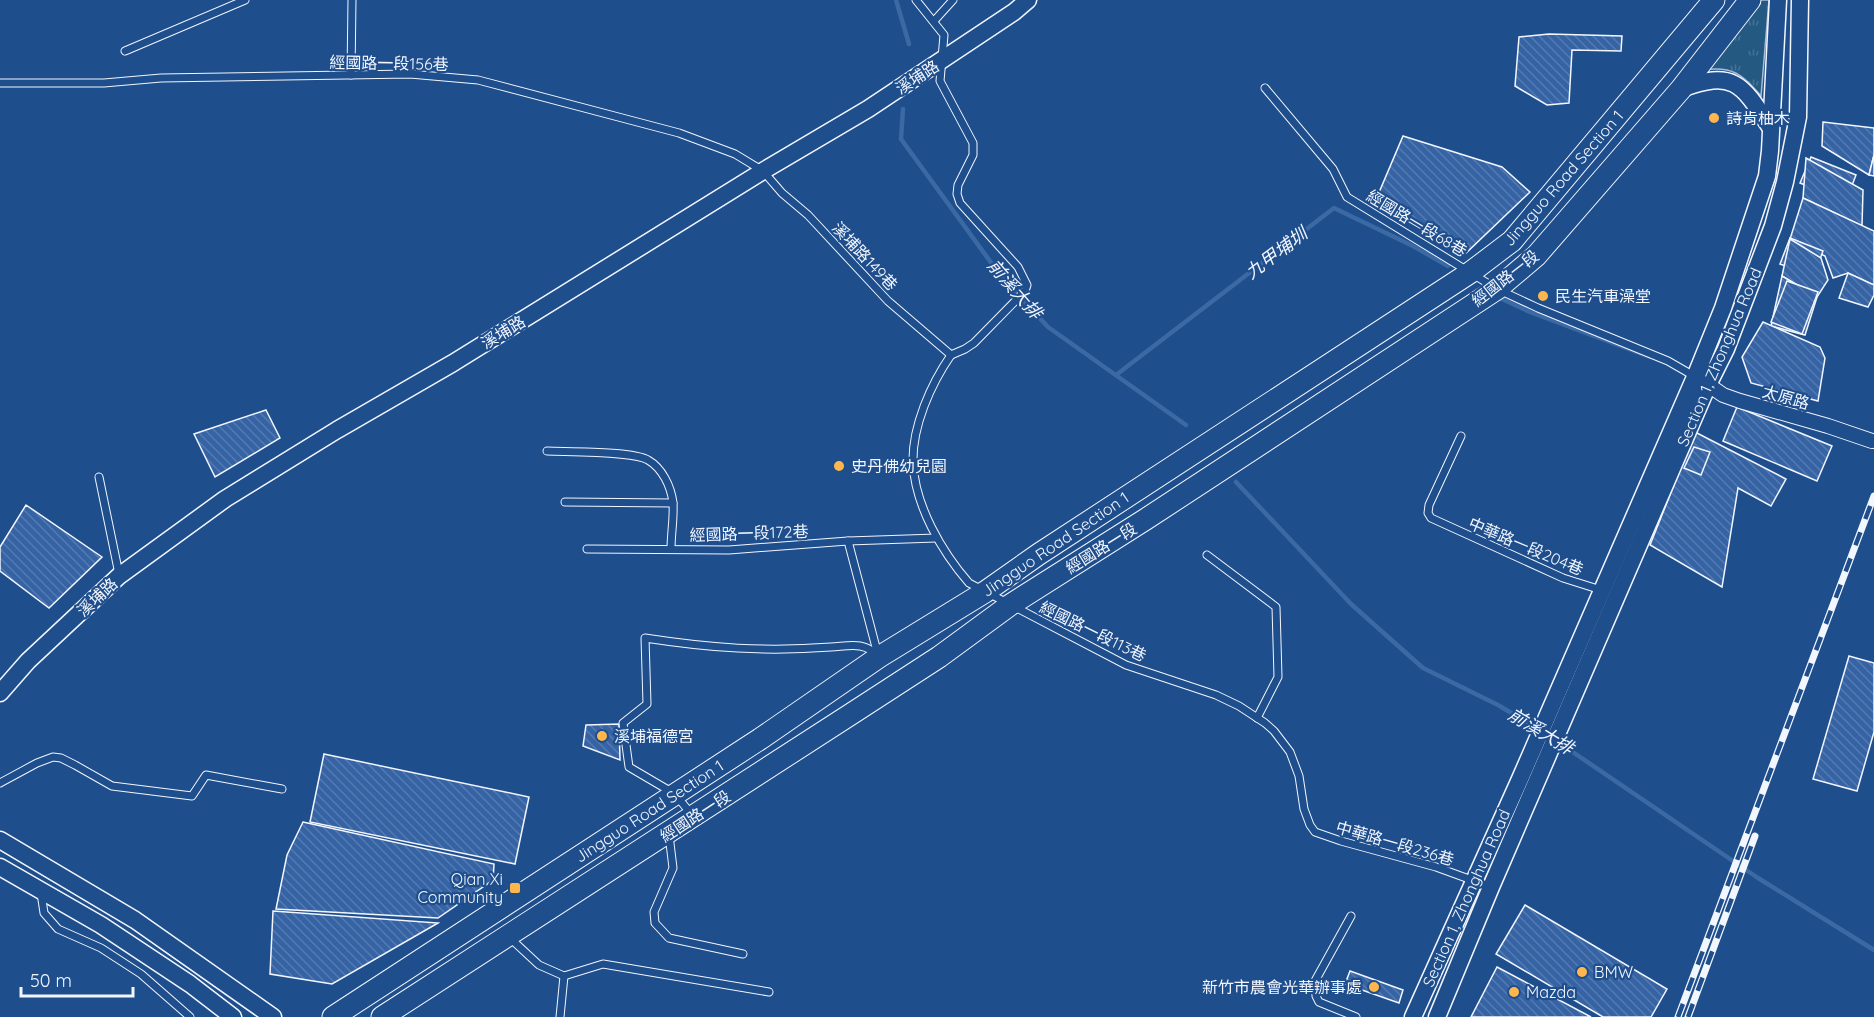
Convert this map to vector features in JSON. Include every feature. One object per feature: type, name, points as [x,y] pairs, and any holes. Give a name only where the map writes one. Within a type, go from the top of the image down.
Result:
[{"type":"main road","name":"Jingguo Road Section 1","points":[[333,1017],[675,794],[879,657],[985,592],[1039,554],[1471,272],[1512,241],[1714,0]]},
{"type":"main road","name":"經國路一段","points":[[382,1017],[939,657],[1010,606],[1155,514],[1497,289],[1536,256],[1681,89],[1750,0]]},
{"type":"street","name":"溪埔路","points":[[0,693],[28,661],[119,576],[246,487],[868,109],[1014,12],[1028,0]]},
{"type":"street","name":"Section 1, Zhonghua Road","points":[[1437,1017],[1491,887],[1527,783],[1702,381],[1723,308],[1767,176],[1778,0]]},
{"type":"street","name":"Section 1, Zhonghua Road","points":[[1702,381],[1726,349],[1773,226],[1785,182],[1798,117],[1800,0]]},
{"type":"street","points":[[1681,89],[1699,82],[1720,79],[1739,85],[1756,105],[1770,127]]},
{"type":"street","name":"太原路","points":[[1702,381],[1724,395],[1740,401],[1872,441]]},
{"type":"street","name":"Section 1, Zhonghua Road","points":[[1413,1017],[1473,880],[1527,783]]},
{"type":"street","points":[[0,840],[135,920],[273,1017]]},
{"type":"street","points":[[0,868],[101,925],[190,984],[234,1017]]},
{"type":"lane","points":[[125,51],[245,0]]},
{"type":"lane","points":[[351,75],[352,0]]},
{"type":"lane","points":[[916,0],[944,35],[940,81],[972,143],[973,155],[958,185],[957,194],[960,203],[1018,267],[1027,285],[1025,291],[974,343],[965,350],[951,355],[926,403],[913,462],[925,513],[936,538],[950,562],[969,583],[985,592]]},
{"type":"lane","points":[[934,21],[953,0]]},
{"type":"lane","name":"經國路一段156巷","points":[[0,83],[104,83],[161,78],[410,74],[478,80],[679,133],[735,154],[763,171]]},
{"type":"lane","name":"經國路一段68巷","points":[[1265,88],[1333,169],[1347,197],[1497,289],[1668,361],[1702,381]]},
{"type":"lane","name":"溪埔路149巷","points":[[763,171],[782,194],[808,215],[888,301],[951,355]]},
{"type":"lane","name":"中華路一段204巷","points":[[1461,435],[1429,505],[1428,513],[1438,522],[1503,552],[1563,578],[1610,593]]},
{"type":"lane","name":"經國路一段172巷","points":[[547,451],[632,455],[646,459],[658,467],[673,503],[671,549],[729,550],[848,541],[936,538]]},
{"type":"lane","points":[[99,477],[119,576]]},
{"type":"lane","points":[[565,502],[673,503]]},
{"type":"lane","points":[[848,541],[879,657]]},
{"type":"lane","points":[[588,549],[671,549]]},
{"type":"lane","points":[[1207,555],[1276,607],[1278,676],[1257,718]]},
{"type":"lane","name":"經國路一段113巷","points":[[985,592],[1126,664],[1216,696],[1239,706],[1257,718]]},
{"type":"lane","points":[[693,817],[675,794],[628,767],[623,723],[647,704],[645,638],[703,647],[783,650],[861,645],[879,657]]},
{"type":"lane","name":"中華路一段236巷","points":[[1257,718],[1274,731],[1290,752],[1299,776],[1307,818],[1316,832],[1436,867],[1491,887]]},
{"type":"lane","points":[[0,783],[52,757],[61,758],[112,786],[192,796],[206,775],[282,789]]},
{"type":"lane","points":[[669,833],[673,868],[654,912],[655,923],[669,938],[743,954]]},
{"type":"lane","points":[[41,891],[44,913],[58,929],[102,948],[141,974],[190,1017]]},
{"type":"lane","points":[[1351,916],[1315,981],[1314,988],[1319,1002],[1356,1017]]},
{"type":"lane","points":[[508,936],[539,965],[564,976],[603,964],[769,992]]},
{"type":"lane","points":[[560,1017],[564,976]]},
{"type":"green space","points":[[1759,0],[1769,0],[1761,96],[1736,73],[1722,69],[1703,70]]},
{"type":"building","points":[[1549,34],[1622,36],[1621,51],[1572,50],[1569,103],[1547,105],[1515,86],[1519,37]]},
{"type":"building","points":[[1823,122],[1874,128],[1874,155],[1869,175],[1822,146]]},
{"type":"building","points":[[1403,136],[1502,167],[1530,192],[1465,254],[1375,202]]},
{"type":"building","points":[[1874,155],[1874,176],[1869,175]]},
{"type":"building","points":[[1811,157],[1856,175],[1846,201],[1800,183]]},
{"type":"building","points":[[1806,158],[1863,190],[1862,226],[1803,198]]},
{"type":"building","points":[[1803,198],[1874,231],[1874,285],[1848,273],[1833,278],[1825,256],[1790,239]]},
{"type":"building","points":[[1790,238],[1823,251],[1814,276],[1780,264]]},
{"type":"building","points":[[1790,239],[1821,258],[1828,280],[1817,297],[1782,276]]},
{"type":"building","points":[[1848,273],[1874,285],[1874,295],[1868,307],[1839,298]]},
{"type":"building","points":[[1782,276],[1817,297],[1805,335],[1771,326]]},
{"type":"building","points":[[1787,281],[1818,292],[1802,334],[1771,322]]},
{"type":"building","points":[[1763,322],[1820,347],[1825,358],[1818,401],[1751,383],[1742,357]]},
{"type":"building","points":[[1737,407],[1832,446],[1817,481],[1723,441]]},
{"type":"building","points":[[266,410],[280,438],[215,477],[194,434]]},
{"type":"building","points":[[1695,432],[1786,479],[1771,506],[1738,488],[1722,587],[1650,545]]},
{"type":"building","points":[[1694,447],[1710,452],[1701,475],[1684,468]]},
{"type":"building","points":[[26,505],[102,557],[49,608],[0,571],[0,547]]},
{"type":"building","points":[[1849,656],[1874,663],[1874,732],[1857,791],[1813,779]]},
{"type":"building","name":"溪埔福德宮","points":[[619,724],[620,760],[583,746],[586,725]]},
{"type":"building","points":[[324,754],[529,797],[515,864],[310,822]]},
{"type":"building","points":[[303,822],[494,864],[493,880],[438,918],[276,909],[287,855]]},
{"type":"building","name":"BMW","points":[[1525,905],[1667,989],[1651,1017],[1603,1017],[1496,954]]},
{"type":"building","points":[[273,911],[438,923],[332,984],[270,974]]},
{"type":"building","name":"Mazda","points":[[1497,967],[1591,1017],[1471,1017]]},
{"type":"building","name":"新竹市農會光華辦事處","points":[[1350,971],[1403,990],[1399,1003],[1345,984]]},
{"type":"waterway","name":"前溪大排","points":[[896,0],[909,44]]},
{"type":"waterway","name":"前溪大排","points":[[903,109],[901,139],[1003,279],[1048,327],[1186,425]]},
{"type":"waterway","name":"九甲埔圳","points":[[1116,375],[1334,208],[1413,246],[1448,266]]},
{"type":"waterway","name":"九甲埔圳","points":[[1502,299],[1530,312],[1650,357]]},
{"type":"waterway","name":"前溪大排","points":[[1236,482],[1351,604],[1423,668],[1498,705],[1538,729]]},
{"type":"waterway","name":"前溪大排","points":[[1558,742],[1758,878],[1874,950]]},
{"type":"railway","points":[[1678,1017],[1874,496]]},
{"type":"railway","points":[[1688,1017],[1755,836]]},
{"type":"place","name":"詩肯柚木","points":[[1714,118]]},
{"type":"place","name":"民生汽車澡堂","points":[[1543,296]]},
{"type":"place","name":"史丹佛幼兒園","points":[[839,466]]},
{"type":"place","name":"溪埔福德宮","points":[[602,736]]},
{"type":"place","name":"Qian Xi Community","points":[[515,888]]},
{"type":"place","name":"BMW","points":[[1582,972]]},
{"type":"place","name":"新竹市農會光華辦事處","points":[[1374,987]]},
{"type":"place","name":"Mazda","points":[[1514,992]]}]
